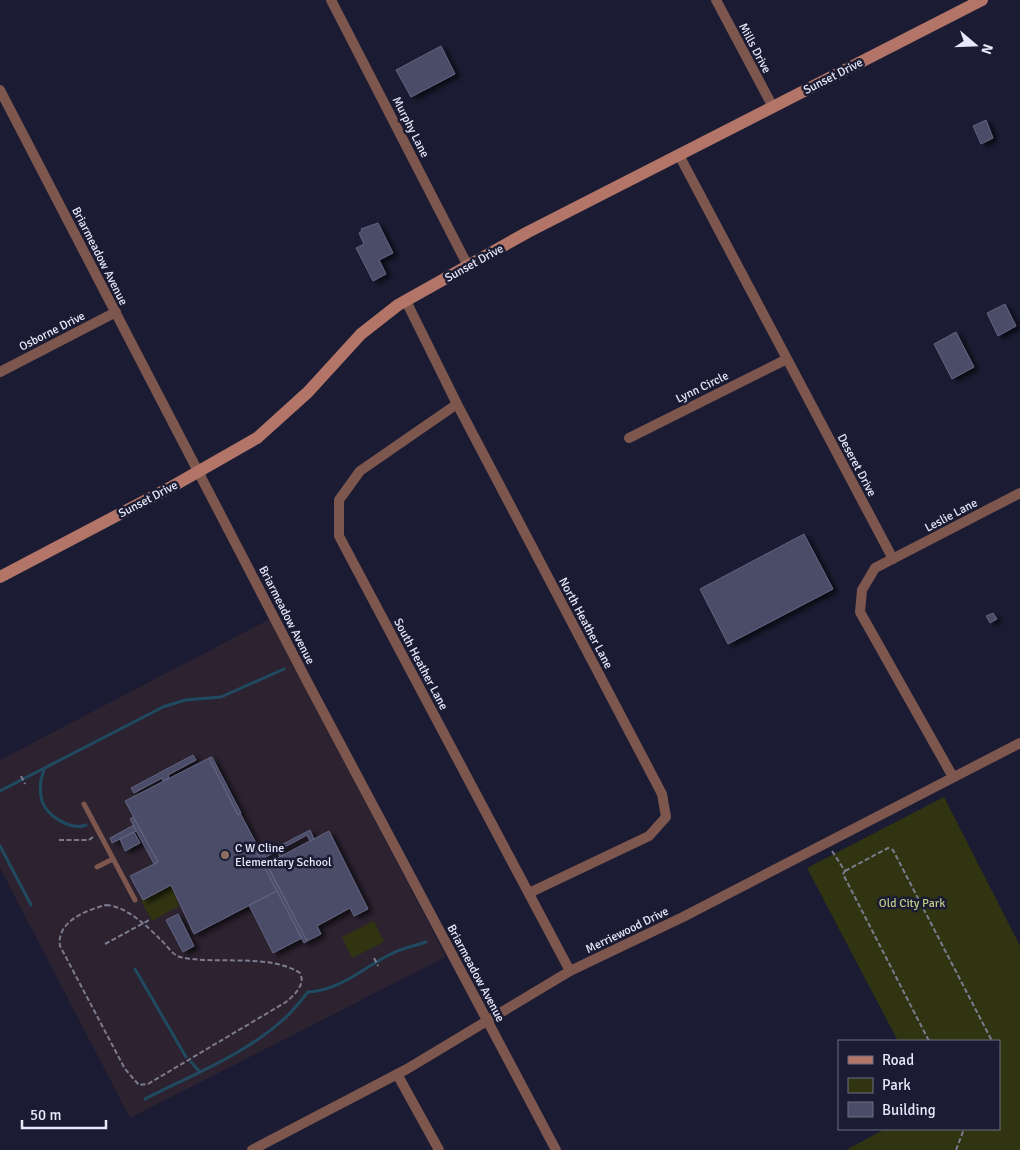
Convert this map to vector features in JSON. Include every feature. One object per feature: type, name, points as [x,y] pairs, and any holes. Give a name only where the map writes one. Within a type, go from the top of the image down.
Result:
[{"type":"street","name":"Murphy Lane","points":[[331,0],[468,266]]},
{"type":"street","name":"Mills Drive","points":[[716,0],[773,107]]},
{"type":"street","name":"Sunset Drive","points":[[0,577],[257,438],[308,392],[361,334],[406,301],[528,232],[982,0]]},
{"type":"street","name":"Briarmeadow Avenue","points":[[0,90],[198,471],[556,1150]]},
{"type":"street","name":"Deseret Drive","points":[[679,156],[893,559]]},
{"type":"street","name":"North Heather Lane","points":[[406,301],[457,404],[662,794],[666,817],[649,836],[529,893]]},
{"type":"street","name":"Osborne Drive","points":[[0,372],[116,312]]},
{"type":"street","name":"Lynn Circle","points":[[628,438],[787,359]]},
{"type":"street","name":"South Heather Lane","points":[[457,404],[360,471],[339,500],[339,536],[570,971]]},
{"type":"street","name":"Leslie Lane","points":[[893,559],[1020,493]]},
{"type":"street","points":[[893,559],[875,568],[862,590],[860,612],[953,777]]},
{"type":"street","name":"Merriewood Drive","points":[[252,1150],[397,1074],[570,971],[683,917],[1020,743]]},
{"type":"street","points":[[397,1074],[440,1150]]},
{"type":"lane","points":[[84,804],[135,900]]},
{"type":"lane","points":[[97,867],[113,858]]},
{"type":"path","points":[[21,776],[25,784]]},
{"type":"path","points":[[59,840],[89,840],[100,834]]},
{"type":"path","points":[[827,842],[845,871],[843,874],[928,1040]]},
{"type":"path","points":[[845,871],[888,848],[893,850],[991,1040]]},
{"type":"path","points":[[106,905],[114,906],[142,924],[178,956],[283,966],[300,973],[301,985],[286,1002],[148,1084],[139,1085],[124,1070],[62,952],[59,942],[61,932],[71,920],[95,908],[106,905]]},
{"type":"path","points":[[105,944],[151,919]]},
{"type":"path","points":[[374,958],[378,966]]},
{"type":"path","points":[[956,1150],[964,1130]]},
{"type":"shaded area","points":[[270,619],[446,957],[130,1118],[0,868],[0,760]]},
{"type":"green space","name":"Old City Park","points":[[944,797],[1020,946],[1020,1150],[846,1150],[883,1130],[1000,1130],[1000,1040],[897,1040],[807,868]]},
{"type":"green space","points":[[171,885],[179,906],[152,921],[141,901]]},
{"type":"green space","points":[[374,921],[384,942],[352,958],[342,937]]},
{"type":"building","points":[[441,46],[455,74],[411,97],[396,70]]},
{"type":"building","points":[[986,120],[993,138],[981,144],[973,126]]},
{"type":"building","points":[[378,223],[393,253],[379,260],[386,274],[373,281],[356,248],[364,244],[359,233],[362,231],[361,229]]},
{"type":"building","points":[[1005,304],[1016,326],[998,336],[987,313]]},
{"type":"building","points":[[956,332],[974,367],[952,379],[934,344]]},
{"type":"building","points":[[804,534],[833,589],[728,644],[700,589]]},
{"type":"building","points":[[993,613],[997,619],[990,623],[986,616]]},
{"type":"building","points":[[193,755],[196,760],[168,775],[169,778],[163,781],[162,778],[134,793],[131,788]]},
{"type":"building","points":[[212,757],[241,813],[238,815],[209,758]]},
{"type":"building","points":[[209,758],[238,815],[240,813],[257,845],[254,847],[277,891],[194,934],[171,885],[143,900],[130,876],[158,862],[125,801]]},
{"type":"building","points":[[133,817],[158,862],[154,864],[130,819]]},
{"type":"building","points":[[134,825],[136,831],[112,843],[110,838]]},
{"type":"building","points":[[310,830],[314,839],[310,841],[307,835],[281,849],[284,855],[280,857],[277,851],[264,858],[262,855]]},
{"type":"building","points":[[329,831],[368,909],[354,916],[350,908],[317,926],[321,934],[307,941],[266,864]]},
{"type":"building","points":[[134,832],[140,843],[125,851],[120,839]]},
{"type":"building","points":[[257,845],[307,941],[304,943],[254,847]]},
{"type":"building","points":[[277,891],[302,938],[273,953],[249,905]]},
{"type":"building","points":[[178,914],[194,946],[183,952],[166,920]]},
{"type":"waterway","points":[[0,791],[163,707],[185,700],[221,697],[284,669]]},
{"type":"waterway","points":[[44,770],[40,789],[45,807],[60,821],[74,826],[86,825]]},
{"type":"waterway","points":[[0,846],[31,905]]},
{"type":"waterway","points":[[145,1099],[218,1063],[270,1031],[285,1018],[308,992],[320,991],[342,983],[393,953],[426,942]]},
{"type":"waterway","points":[[135,969],[186,1057]]},
{"type":"waterway","points":[[191,1062],[199,1071]]},
{"type":"place","name":"C W Cline Elementary School","points":[[225,855]]}]
